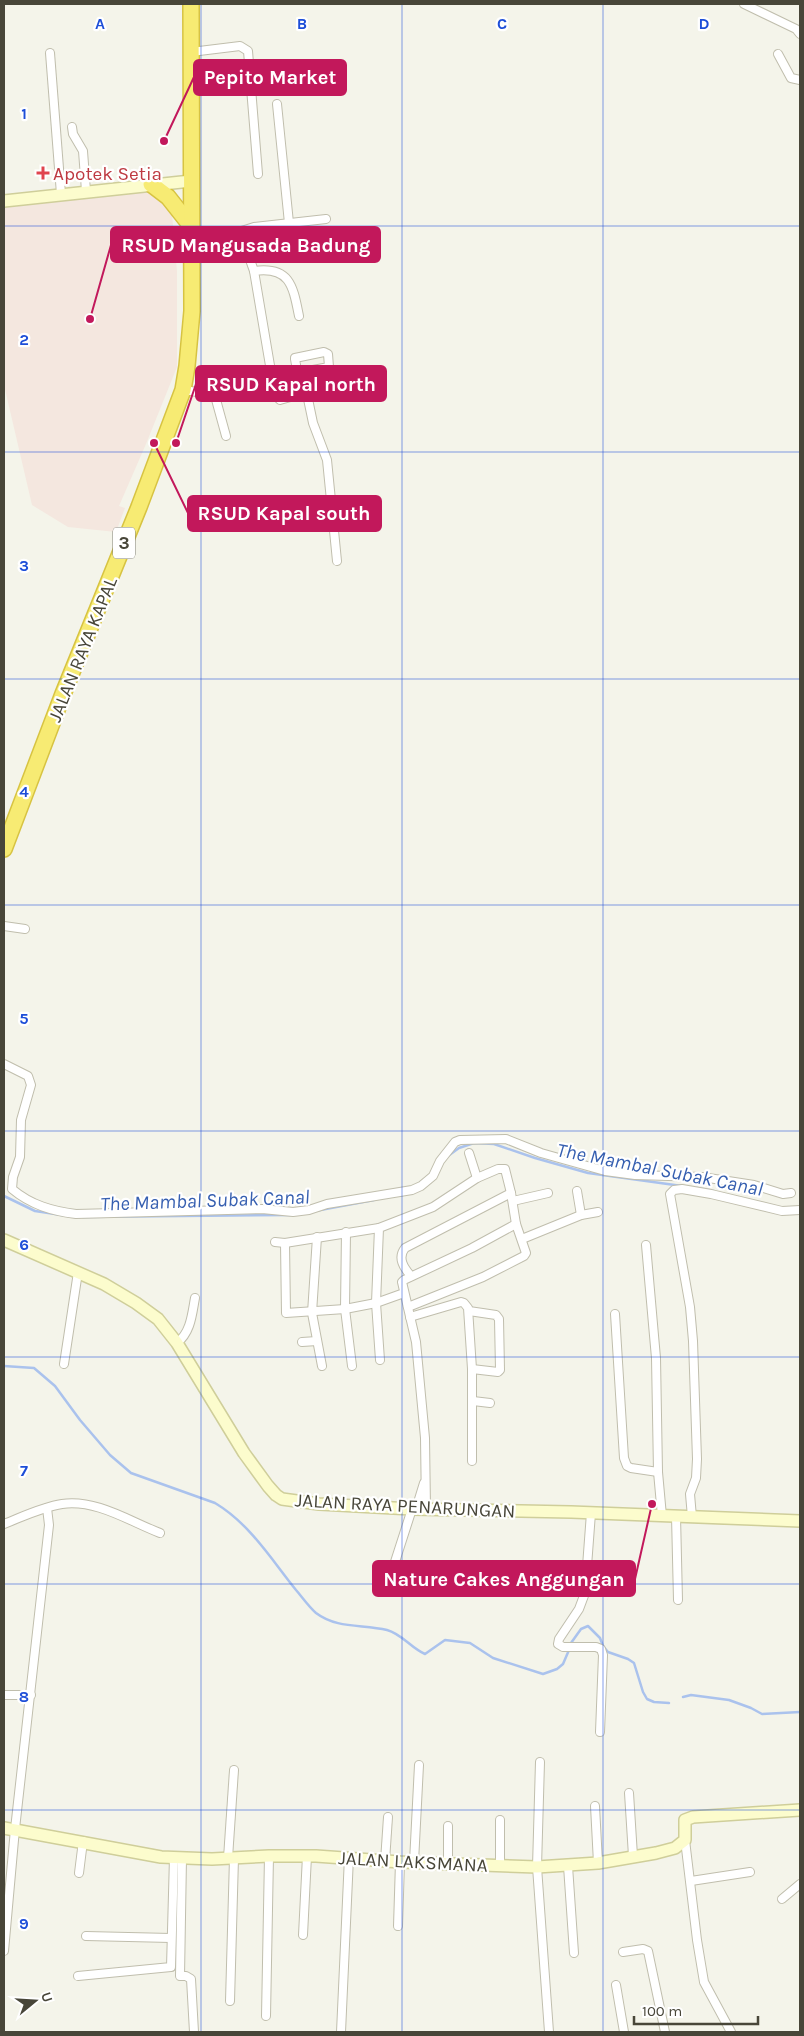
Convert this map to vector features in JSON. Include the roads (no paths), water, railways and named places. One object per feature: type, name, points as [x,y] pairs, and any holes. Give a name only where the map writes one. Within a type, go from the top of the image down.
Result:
[{"type":"highway","name":"JALAN RAYA KAPAL","points":[[4,849],[62,694],[139,507],[183,390],[190,342],[192,256],[191,4]]},
{"type":"highway","points":[[150,184],[168,197],[191,226]]},
{"type":"main road","points":[[4,200],[191,181]]},
{"type":"main road","name":"JALAN RAYA PENARUNGAN","points":[[4,1240],[104,1284],[148,1310],[158,1319],[177,1343],[244,1453],[276,1495],[291,1501],[418,1509],[800,1521]]},
{"type":"main road","points":[[685,1840],[685,1820],[690,1818],[800,1810]]},
{"type":"main road","name":"JALAN LAKSMANA","points":[[9,1828],[152,1856],[231,1858],[269,1856],[349,1857],[400,1862],[537,1867],[598,1863],[671,1849],[685,1840]]},
{"type":"street","points":[[744,4],[796,30],[800,34]]},
{"type":"street","points":[[191,52],[240,46],[248,50],[258,174]]},
{"type":"street","points":[[50,53],[61,194]]},
{"type":"street","points":[[778,54],[790,78],[800,80]]},
{"type":"street","points":[[277,104],[289,223]]},
{"type":"street","points":[[72,127],[72,134],[83,151],[86,191]]},
{"type":"street","points":[[192,256],[226,236],[254,228],[326,219]]},
{"type":"street","points":[[192,256],[236,242],[244,243],[254,271],[274,395],[280,400],[300,394],[308,398],[313,423],[326,453],[337,561]]},
{"type":"street","points":[[254,271],[274,270],[283,274],[289,281],[299,316]]},
{"type":"street","points":[[297,373],[329,367],[328,354],[324,352],[296,357],[297,373],[300,394]]},
{"type":"street","points":[[183,390],[216,396],[226,436]]},
{"type":"street","points":[[4,926],[25,929]]},
{"type":"street","points":[[4,1064],[28,1076],[31,1085],[21,1120],[20,1156],[11,1186],[12,1189],[23,1198],[56,1212],[76,1214],[271,1209],[293,1212],[309,1210],[327,1204],[412,1190],[421,1186],[433,1176],[440,1161],[455,1142],[470,1139],[506,1139],[541,1153],[605,1170],[635,1175],[702,1177],[754,1185],[783,1194],[791,1193]]},
{"type":"street","points":[[469,1153],[477,1178]]},
{"type":"street","points":[[275,1242],[285,1243],[378,1228],[433,1207],[477,1178],[498,1169],[504,1169],[512,1197],[516,1224],[526,1249],[524,1256],[483,1277],[408,1307]]},
{"type":"street","points":[[725,1198],[728,1182]]},
{"type":"street","points":[[692,1517],[690,1494],[696,1478],[697,1459],[693,1341],[684,1268],[669,1197],[677,1189],[695,1190],[782,1211],[800,1210]]},
{"type":"street","points":[[577,1191],[581,1215]]},
{"type":"street","points":[[411,1276],[405,1269],[401,1259],[401,1253],[405,1248],[512,1197],[548,1192]]},
{"type":"street","points":[[522,1239],[581,1215],[598,1212]]},
{"type":"street","points":[[393,1568],[418,1509],[425,1478],[417,1350],[403,1281],[472,1248],[516,1224]]},
{"type":"street","points":[[378,1228],[376,1303],[380,1360]]},
{"type":"street","points":[[346,1232],[345,1309],[352,1366]]},
{"type":"street","points":[[317,1237],[312,1312],[322,1366]]},
{"type":"street","points":[[285,1243],[285,1311],[288,1314],[345,1309],[376,1303],[404,1292]]},
{"type":"street","points":[[646,1245],[656,1358],[658,1472],[662,1516]]},
{"type":"street","points":[[64,1364],[78,1272]]},
{"type":"street","points":[[177,1343],[183,1338],[190,1326],[195,1298]]},
{"type":"street","points":[[410,1317],[461,1302],[466,1305],[469,1311],[473,1401],[472,1461]]},
{"type":"street","points":[[469,1311],[496,1315],[499,1319],[500,1370],[496,1372],[472,1369]]},
{"type":"street","points":[[615,1314],[624,1458],[627,1466],[631,1468],[658,1472]]},
{"type":"street","points":[[302,1342],[317,1341]]},
{"type":"street","points":[[473,1401],[490,1403]]},
{"type":"street","points":[[4,1524],[47,1508],[71,1503],[102,1508],[160,1533]]},
{"type":"street","points":[[4,1950],[9,1828],[30,1695],[49,1525],[47,1508]]},
{"type":"street","points":[[591,1513],[586,1593],[579,1609],[559,1639],[558,1644],[563,1647],[601,1649],[603,1655],[600,1732]]},
{"type":"street","points":[[676,1516],[678,1600]]},
{"type":"street","points":[[4,1695],[30,1695]]},
{"type":"street","points":[[540,1762],[537,1867],[549,2032]]},
{"type":"street","points":[[414,1862],[419,1765]]},
{"type":"street","points":[[230,2001],[234,1770]]},
{"type":"street","points":[[629,1792],[633,1856]]},
{"type":"street","points":[[595,1806],[598,1863]]},
{"type":"street","points":[[385,1861],[388,1817]]},
{"type":"street","points":[[500,1820],[500,1865]]},
{"type":"street","points":[[448,1826],[448,1863]]},
{"type":"street","points":[[685,1840],[704,1982],[731,2032]]},
{"type":"street","points":[[79,1873],[83,1841]]},
{"type":"street","points":[[266,2016],[269,1856]]},
{"type":"street","points":[[303,1935],[307,1856]]},
{"type":"street","points":[[78,1976],[171,1967],[171,1938],[178,1857]]},
{"type":"street","points":[[178,1857],[180,1976],[186,1976],[191,1979],[194,2032]]},
{"type":"street","points":[[341,2032],[349,1857]]},
{"type":"street","points":[[398,1926],[400,1862]]},
{"type":"street","points":[[568,1866],[574,1953]]},
{"type":"street","points":[[691,1881],[750,1872]]},
{"type":"street","points":[[782,1899],[800,1884]]},
{"type":"street","points":[[86,1936],[171,1938]]},
{"type":"street","points":[[623,1952],[643,1949],[648,1951],[664,2032]]},
{"type":"street","points":[[616,1985],[624,2032]]},
{"type":"waterway","name":"The Mambal Subak Canal","points":[[448,1156],[459,1148],[474,1143],[494,1144],[588,1173],[682,1186]]},
{"type":"waterway","name":"The Mambal Subak Canal","points":[[697,1188],[714,1191]]},
{"type":"waterway","name":"The Mambal Subak Canal","points":[[4,1196],[35,1211],[75,1217]]},
{"type":"waterway","name":"The Mambal Subak Canal","points":[[315,1211],[374,1200]]},
{"type":"waterway","name":"The Mambal Subak Canal","points":[[83,1217],[290,1215]]},
{"type":"waterway","points":[[4,1366],[34,1368],[55,1386],[80,1420],[110,1455],[131,1473],[215,1503],[228,1511],[259,1543],[311,1608],[324,1618],[341,1624],[387,1630],[425,1654],[445,1640],[470,1643],[493,1658],[543,1674],[557,1669],[563,1664],[569,1650]]},
{"type":"waterway","points":[[571,1643],[581,1629],[588,1626],[600,1638],[608,1652],[634,1663],[647,1699],[654,1702],[669,1703]]},
{"type":"waterway","points":[[683,1697],[691,1695],[729,1700],[762,1714],[800,1712]]},
{"type":"place","name":"Pepito Market","points":[[164,141]]},
{"type":"place","name":"Apotek Setia","points":[[43,173]]},
{"type":"place","name":"RSUD Mangusada Badung","points":[[90,319]]},
{"type":"place","name":"RSUD Kapal south","points":[[154,443]]},
{"type":"place","name":"RSUD Kapal north","points":[[176,443]]},
{"type":"place","name":"Nature Cakes Anggungan","points":[[652,1504]]}]
